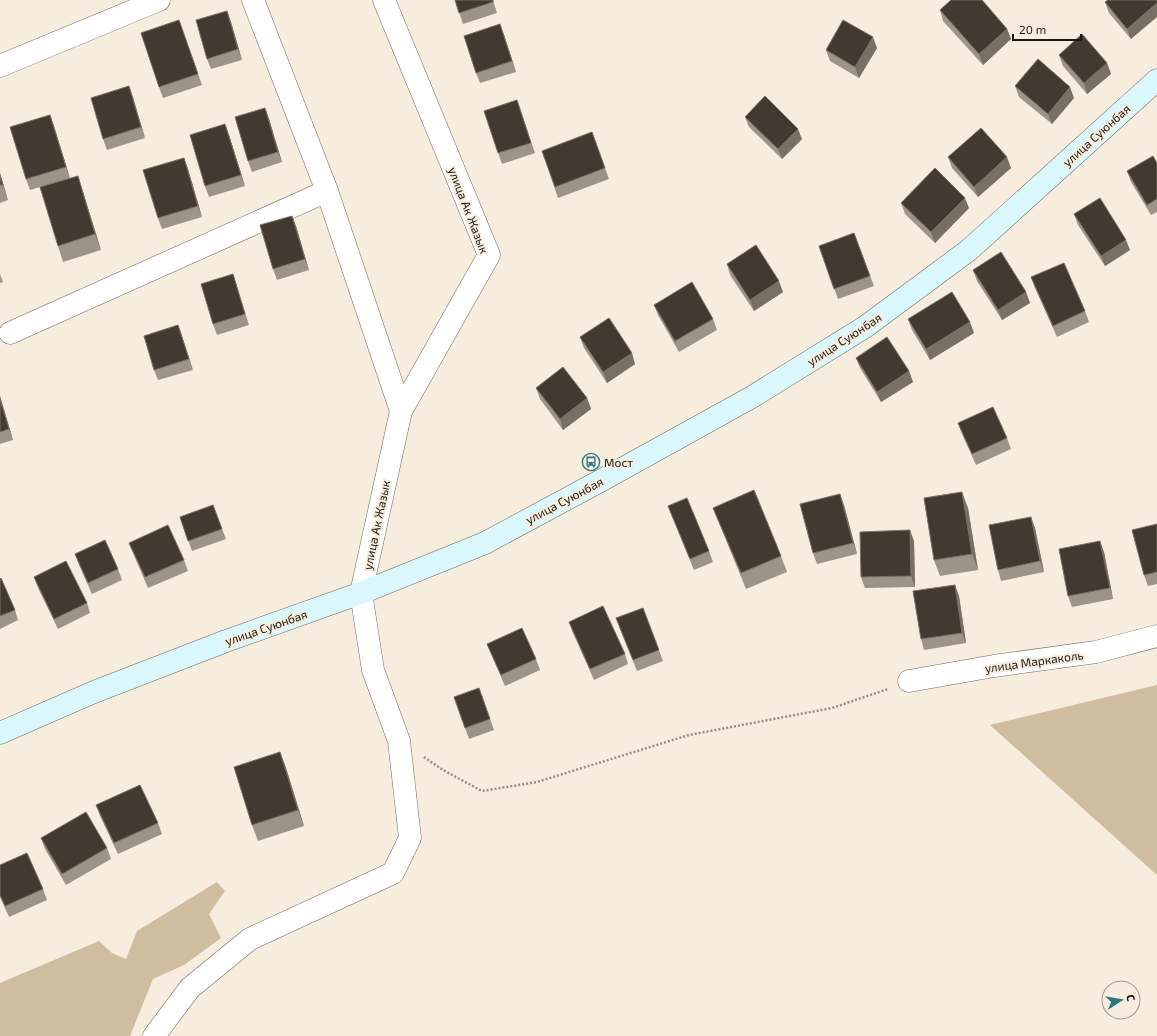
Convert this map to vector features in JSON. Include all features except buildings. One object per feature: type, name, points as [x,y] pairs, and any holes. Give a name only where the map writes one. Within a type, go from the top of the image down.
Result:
[{"type":"main road","name":"улица Суюнбая","points":[[0,733],[94,692],[226,641],[361,593],[485,543],[752,397],[865,327],[969,250],[1157,80]]},
{"type":"street","points":[[0,66],[159,0]]},
{"type":"street","points":[[253,0],[327,191],[401,411]]},
{"type":"street","name":"улица Ак Жазык","points":[[361,593],[401,411],[489,255],[384,0]]},
{"type":"street","points":[[10,333],[327,191]]},
{"type":"street","points":[[154,1036],[190,988],[250,939],[392,873],[410,838],[399,741],[373,670],[361,593]]},
{"type":"street","name":"улица Маркаколь","points":[[909,681],[994,666],[1096,652],[1157,636]]},
{"type":"path","points":[[399,741],[443,770],[482,791],[537,782],[689,735],[832,708],[909,681]]},
{"type":"shaded area","points":[[1157,685],[1157,875],[990,725]]},
{"type":"shaded area","points":[[217,882],[225,891],[209,914],[221,938],[184,965],[153,979],[130,1036],[0,1036],[0,983],[99,941],[112,953],[126,959],[137,931]]},
{"type":"place","name":"Мост","points":[[591,462]]}]
